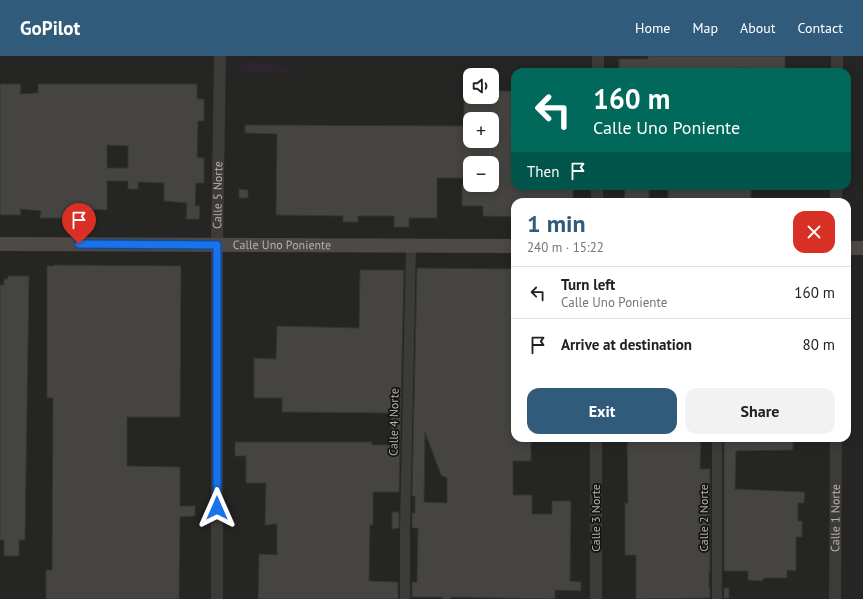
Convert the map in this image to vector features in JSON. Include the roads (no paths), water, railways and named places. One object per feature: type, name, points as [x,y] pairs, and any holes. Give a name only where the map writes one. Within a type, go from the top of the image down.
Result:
[{"type":"main road","name":"Calle Uno Poniente","points":[[0,244],[511,246]]},
{"type":"main road","points":[[851,248],[863,248]]},
{"type":"street","name":"Calle 5 Norte","points":[[217,599],[217,245],[220,56]]},
{"type":"street","points":[[598,56],[598,68]]},
{"type":"street","points":[[837,56],[837,68]]},
{"type":"street","name":"Calle 4 Norte","points":[[405,599],[404,529],[411,246]]},
{"type":"street","name":"Calle 3 Norte","points":[[596,442],[596,599]]},
{"type":"street","name":"Calle 2 Norte","points":[[717,442],[717,599]]},
{"type":"street","name":"Calle 1 Norte","points":[[835,599],[836,442]]}]
